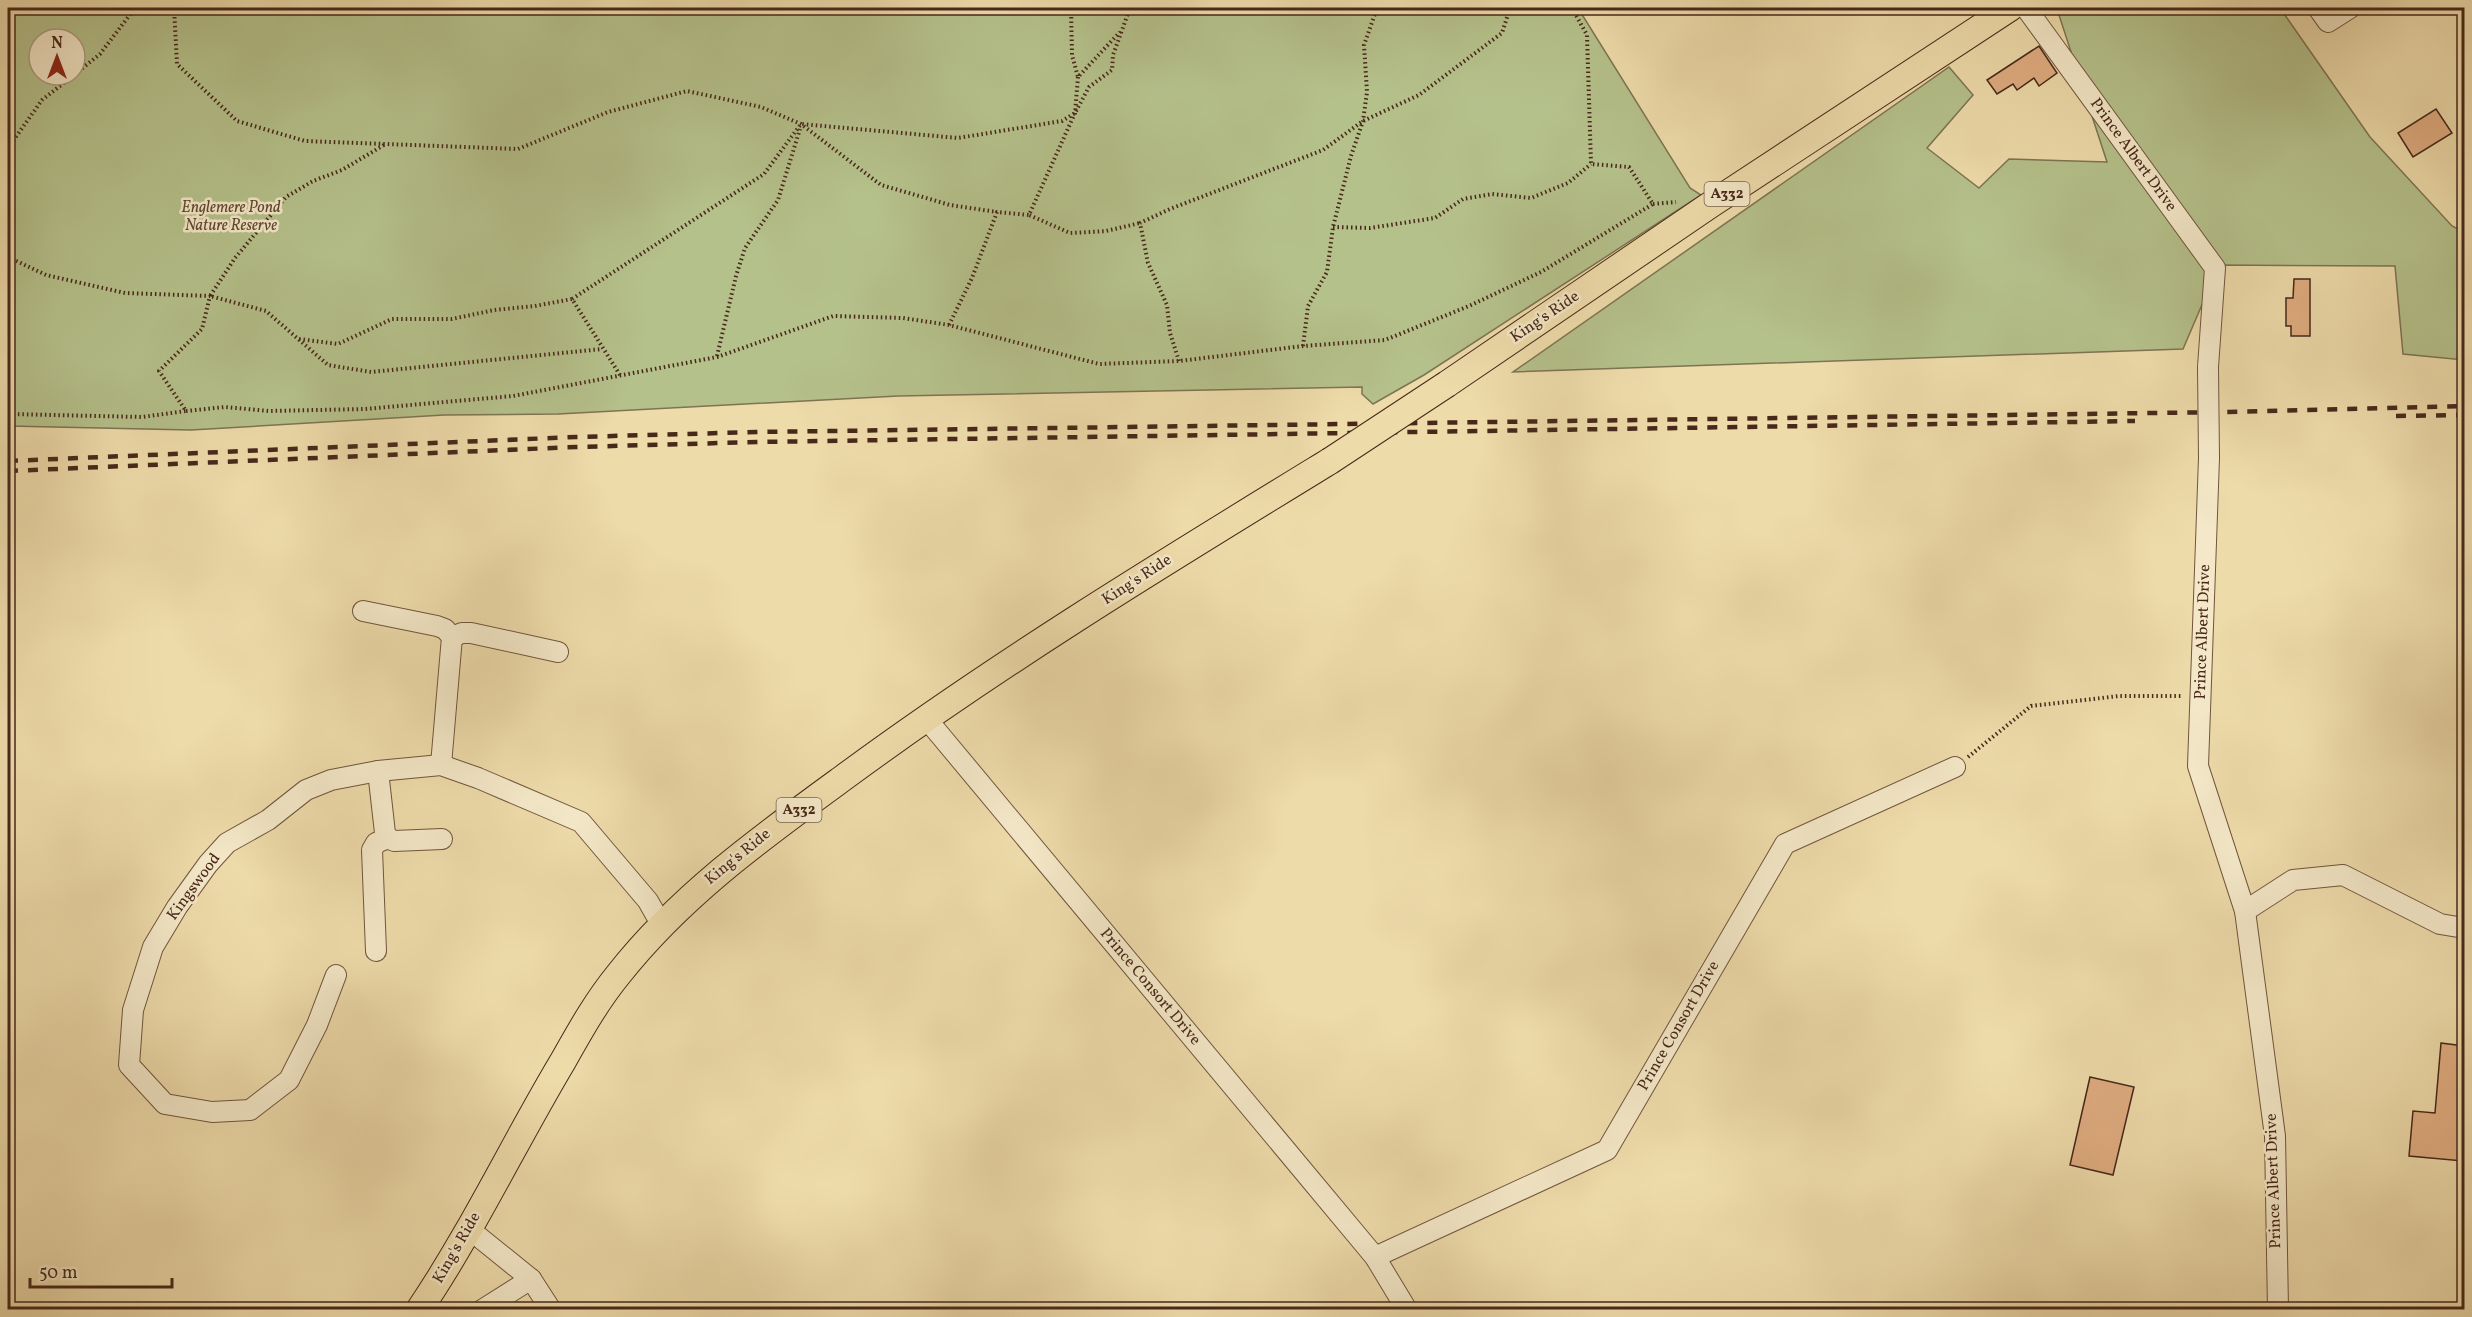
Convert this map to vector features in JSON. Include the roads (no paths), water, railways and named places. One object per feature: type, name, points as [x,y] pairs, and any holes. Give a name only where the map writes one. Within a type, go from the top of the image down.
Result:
[{"type":"main road","name":"King's Ride","points":[[419,1310],[446,1269],[598,1001],[661,924],[715,874],[926,717],[1169,559],[1330,461],[1710,205],[2010,8]]},
{"type":"street","name":"Prince Albert Drive","points":[[2026,8],[2215,268],[2208,367],[2209,458],[2198,766],[2245,911],[2275,1136],[2278,1310]]},
{"type":"street","points":[[2318,8],[2328,22],[2350,8]]},
{"type":"street","points":[[363,611],[437,626],[445,629],[452,637],[441,765]]},
{"type":"street","points":[[452,637],[462,633],[471,633],[558,651]]},
{"type":"street","name":"Prince Consort Drive","points":[[926,717],[1375,1257],[1407,1310]]},
{"type":"street","name":"Kingswood","points":[[336,975],[317,1025],[290,1080],[249,1110],[212,1112],[165,1104],[129,1065],[133,1010],[153,947],[177,906],[208,864],[227,843],[268,820],[306,790],[331,780],[378,771],[441,765],[478,778],[581,822],[648,901],[661,924]]},
{"type":"street","name":"Prince Consort Drive","points":[[1375,1257],[1607,1150],[1785,844],[1955,767]]},
{"type":"street","points":[[378,771],[385,833],[388,838],[394,841],[442,839]]},
{"type":"street","points":[[376,951],[372,850],[376,843],[388,838]]},
{"type":"street","points":[[2245,911],[2293,880],[2343,875],[2440,924],[2464,928]]},
{"type":"street","points":[[469,1229],[531,1279],[551,1310]]},
{"type":"street","points":[[482,1310],[531,1279]]},
{"type":"railway","points":[[8,461],[576,437],[758,432],[2227,412],[2464,406]]},
{"type":"railway","points":[[2396,416],[2464,415]]},
{"type":"railway","points":[[8,471],[576,447],[758,442],[2135,421]]},
{"type":"park label","name":"Englemere Pond Nature Reserve","points":[[231,217]]}]
